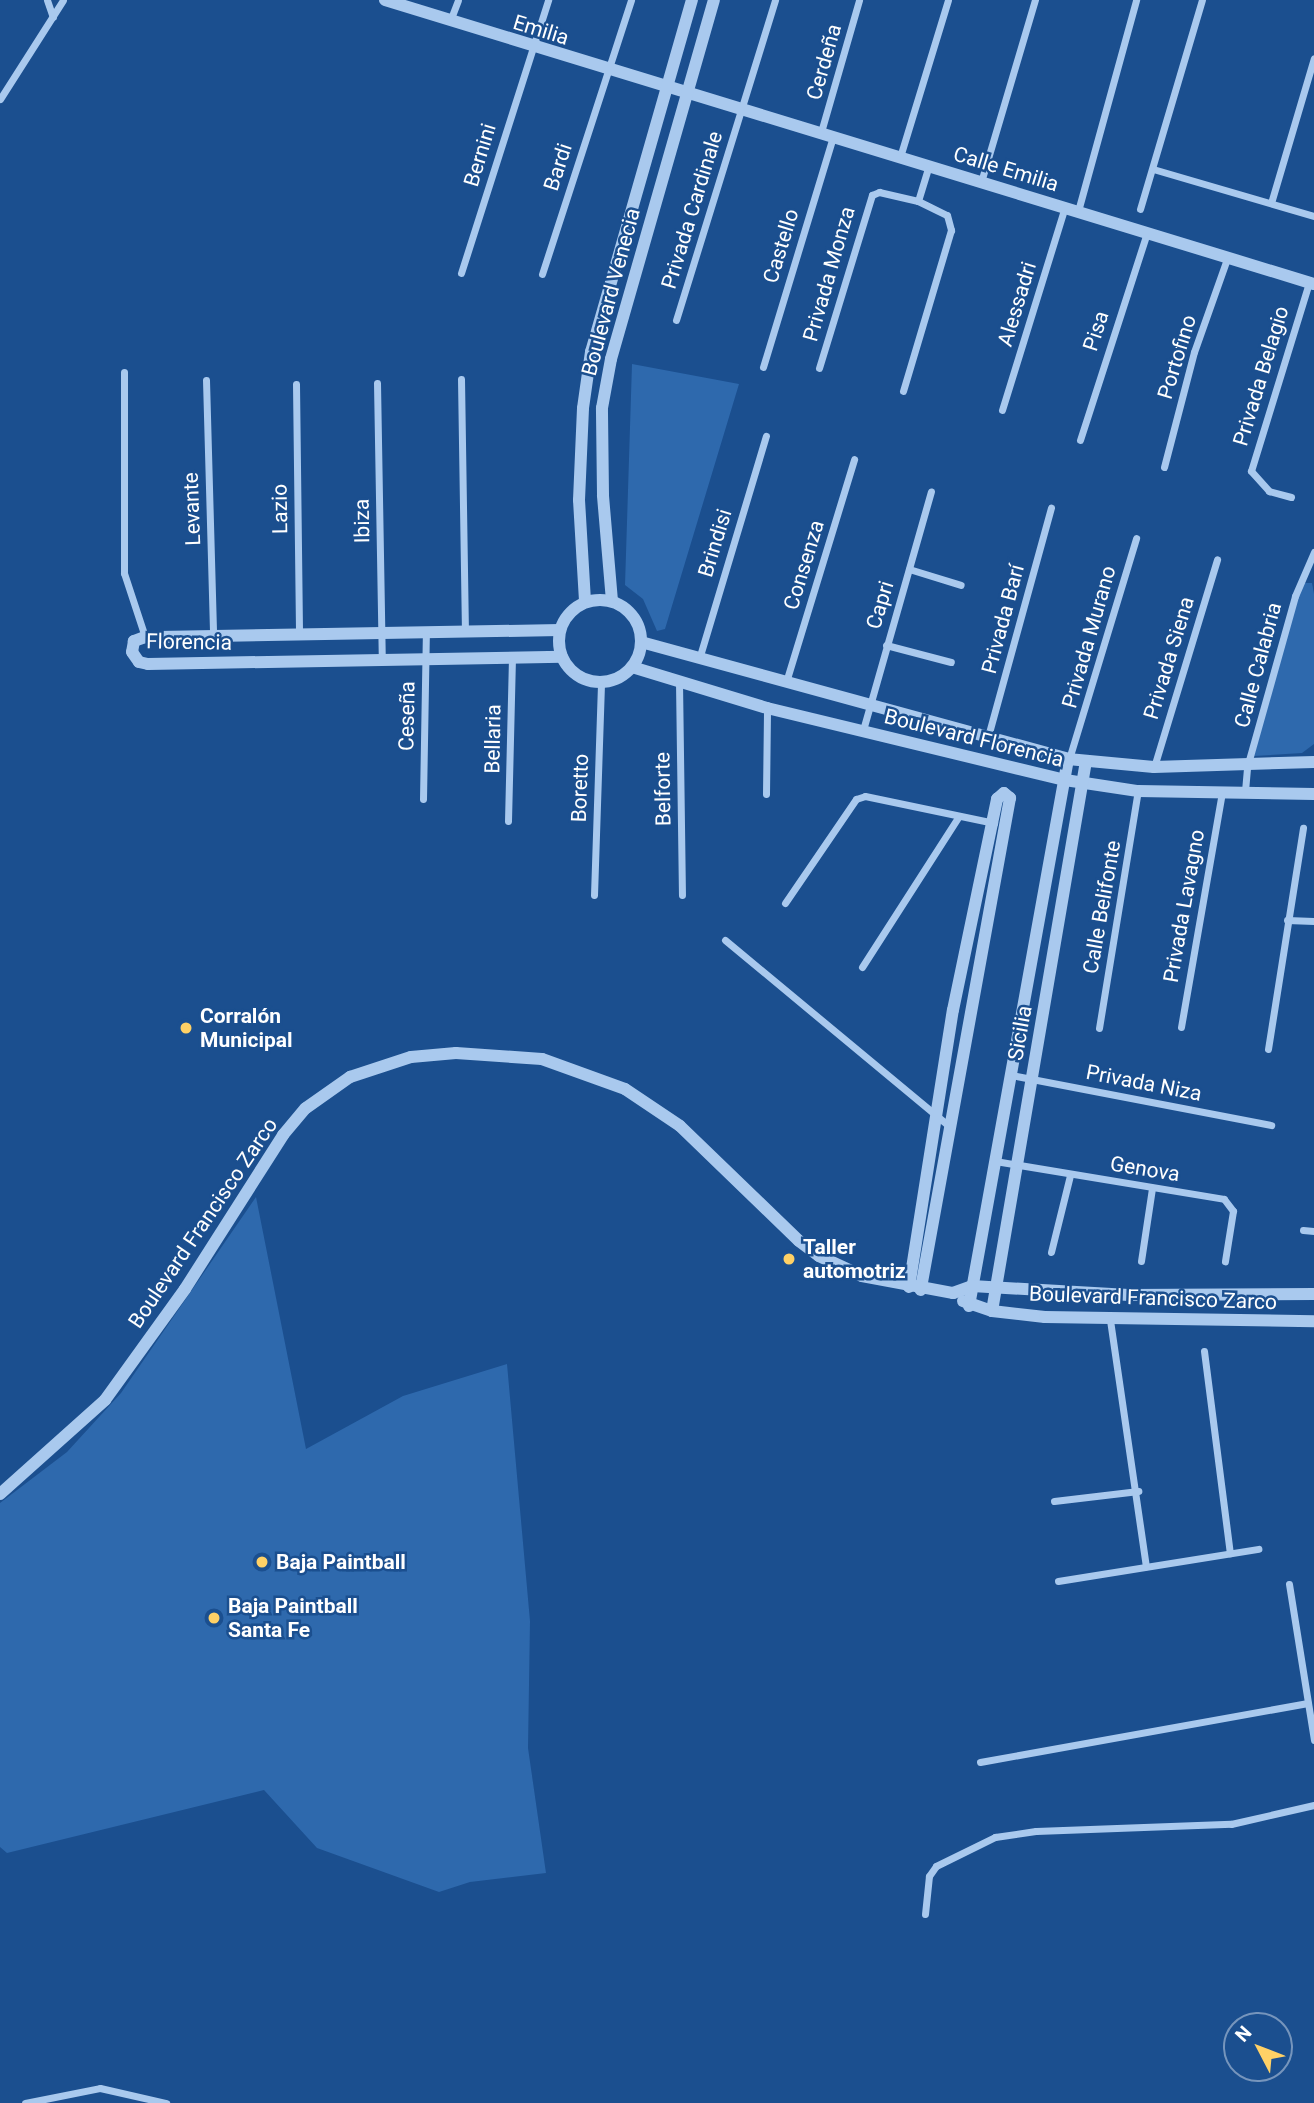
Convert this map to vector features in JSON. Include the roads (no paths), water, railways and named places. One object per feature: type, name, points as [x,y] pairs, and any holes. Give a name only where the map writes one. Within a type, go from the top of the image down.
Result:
[{"type":"street","points":[[47,0],[53,17]]},
{"type":"street","points":[[0,99],[63,0]]},
{"type":"street","name":"Emilia","points":[[385,0],[533,48],[686,93]]},
{"type":"street","points":[[450,22],[458,0]]},
{"type":"street","name":"Bernini","points":[[461,273],[548,0]]},
{"type":"street","name":"Bardi","points":[[542,274],[631,0]]},
{"type":"street","name":"Boulevard Venecia","points":[[585,601],[579,500],[583,408],[591,352],[692,0]]},
{"type":"street","name":"Boulevard Venecia","points":[[612,601],[603,495],[602,408],[622,314],[714,0]]},
{"type":"street","name":"Privada Cardinale","points":[[676,320],[775,0]]},
{"type":"street","name":"Cerdeña","points":[[827,134],[859,0]]},
{"type":"street","points":[[900,157],[948,0]]},
{"type":"street","points":[[981,182],[1035,0]]},
{"type":"street","points":[[1078,211],[1136,0]]},
{"type":"street","points":[[1140,209],[1202,0]]},
{"type":"street","points":[[1271,203],[1314,58]]},
{"type":"street","name":"Calle Emilia","points":[[686,93],[1311,283]]},
{"type":"street","name":"Castello","points":[[763,367],[827,134]]},
{"type":"street","points":[[903,391],[951,230],[947,215],[918,201],[929,166]]},
{"type":"street","points":[[1153,169],[1314,216]]},
{"type":"street","name":"Privada Monza","points":[[819,369],[872,195],[878,192],[918,201]]},
{"type":"street","name":"Alessadri","points":[[1002,410],[1065,207]]},
{"type":"street","name":"Pisa","points":[[1080,440],[1147,233]]},
{"type":"street","name":"Portofino","points":[[1164,467],[1194,352],[1227,259]]},
{"type":"street","name":"Privada Belagio","points":[[1291,497],[1269,491],[1251,471],[1311,283]]},
{"type":"street","points":[[124,372],[124,573],[145,637]]},
{"type":"street","points":[[461,379],[466,631]]},
{"type":"street","name":"Levante","points":[[206,380],[213,636]]},
{"type":"street","name":"Ibiza","points":[[377,383],[382,659]]},
{"type":"street","name":"Lazio","points":[[296,384],[299,634]]},
{"type":"street","name":"Brindisi","points":[[698,659],[766,436]]},
{"type":"street","name":"Consenza","points":[[786,682],[854,459]]},
{"type":"street","name":"Capri","points":[[863,730],[931,491]]},
{"type":"street","name":"Privada Barí","points":[[988,740],[1051,508]]},
{"type":"street","name":"Privada Murano","points":[[1068,759],[1076,746],[1136,538]]},
{"type":"street","name":"Calle Calabria","points":[[1245,791],[1247,767],[1295,596],[1314,552]]},
{"type":"street","name":"Privada Siena","points":[[1154,767],[1217,559]]},
{"type":"street","points":[[909,569],[961,584]]},
{"type":"street","points":[[585,601],[612,601],[633,617],[641,642],[632,667],[601,683],[581,678],[562,657],[560,630],[566,617],[585,601]]},
{"type":"street","name":"Florencia","points":[[560,630],[145,637],[134,642],[132,652],[139,662],[148,664],[562,657]]},
{"type":"street","name":"Ceseña","points":[[423,799],[426,632]]},
{"type":"street","name":"Boulevard Florencia","points":[[641,642],[988,740],[1068,759],[1154,767],[1247,767],[1314,762]]},
{"type":"street","points":[[886,645],[951,662]]},
{"type":"street","name":"Bellaria","points":[[508,821],[512,658]]},
{"type":"street","name":"Boulevard Florencia","points":[[632,667],[767,708],[1065,780],[1138,791],[1314,794]]},
{"type":"street","name":"Belforte","points":[[679,682],[682,895]]},
{"type":"street","name":"Boretto","points":[[594,895],[601,683]]},
{"type":"street","points":[[766,794],[767,708]]},
{"type":"street","points":[[1076,746],[1086,761]]},
{"type":"street","name":"Sicilia","points":[[969,1306],[1068,759]]},
{"type":"street","name":"Sicilia","points":[[992,1311],[1086,761]]},
{"type":"street","name":"Calle Belifonte","points":[[1098,1028],[1138,791]]},
{"type":"street","name":"Privada Lavagno","points":[[1181,1027],[1222,791]]},
{"type":"street","points":[[785,903],[856,799],[865,796],[999,824]]},
{"type":"street","points":[[862,967],[959,816]]},
{"type":"street","points":[[915,1288],[936,1116],[953,1010],[999,824]]},
{"type":"street","points":[[915,1288],[948,1125],[999,824]]},
{"type":"street","points":[[1268,1049],[1303,828]]},
{"type":"street","points":[[1287,920],[1314,921]]},
{"type":"street","points":[[725,940],[948,1125]]},
{"type":"street","name":"Boulevard Francisco Zarco","points":[[0,1494],[105,1399],[185,1289],[283,1135],[306,1108],[350,1077],[411,1057],[467,1053],[542,1059],[625,1089],[680,1126],[819,1256],[862,1276],[953,1293],[972,1286],[996,1286],[1129,1295],[1314,1294]]},
{"type":"street","name":"Privada Niza","points":[[1011,1075],[1271,1125]]},
{"type":"street","name":"Genova","points":[[995,1161],[1228,1201],[1233,1217],[1225,1261]]},
{"type":"street","points":[[1051,1252],[1070,1175]]},
{"type":"street","points":[[1141,1261],[1152,1188]]},
{"type":"street","points":[[1303,1230],[1314,1231]]},
{"type":"street","name":"Boulevard Francisco Zarco","points":[[953,1293],[969,1306],[992,1311],[1111,1320],[1314,1321]]},
{"type":"street","points":[[1111,1320],[1138,1490],[1146,1566]]},
{"type":"street","points":[[1204,1351],[1230,1553]]},
{"type":"street","points":[[1054,1501],[1138,1490]]},
{"type":"street","points":[[1058,1581],[1258,1549]]},
{"type":"street","points":[[1289,1584],[1314,1740]]},
{"type":"street","points":[[980,1762],[1308,1703]]},
{"type":"street","points":[[925,1914],[929,1876],[936,1866],[995,1837],[1036,1830],[1105,1832],[1231,1824],[1314,1805]]},
{"type":"street","points":[[24,2103],[100,2088],[166,2103]]},
{"type":"place","name":"Corralón Municipal","points":[[186,1028]]},
{"type":"place","name":"Taller automotriz","points":[[789,1259]]},
{"type":"place","name":"Baja Paintball","points":[[262,1562]]},
{"type":"place","name":"Baja Paintball Santa Fe","points":[[214,1618]]}]
